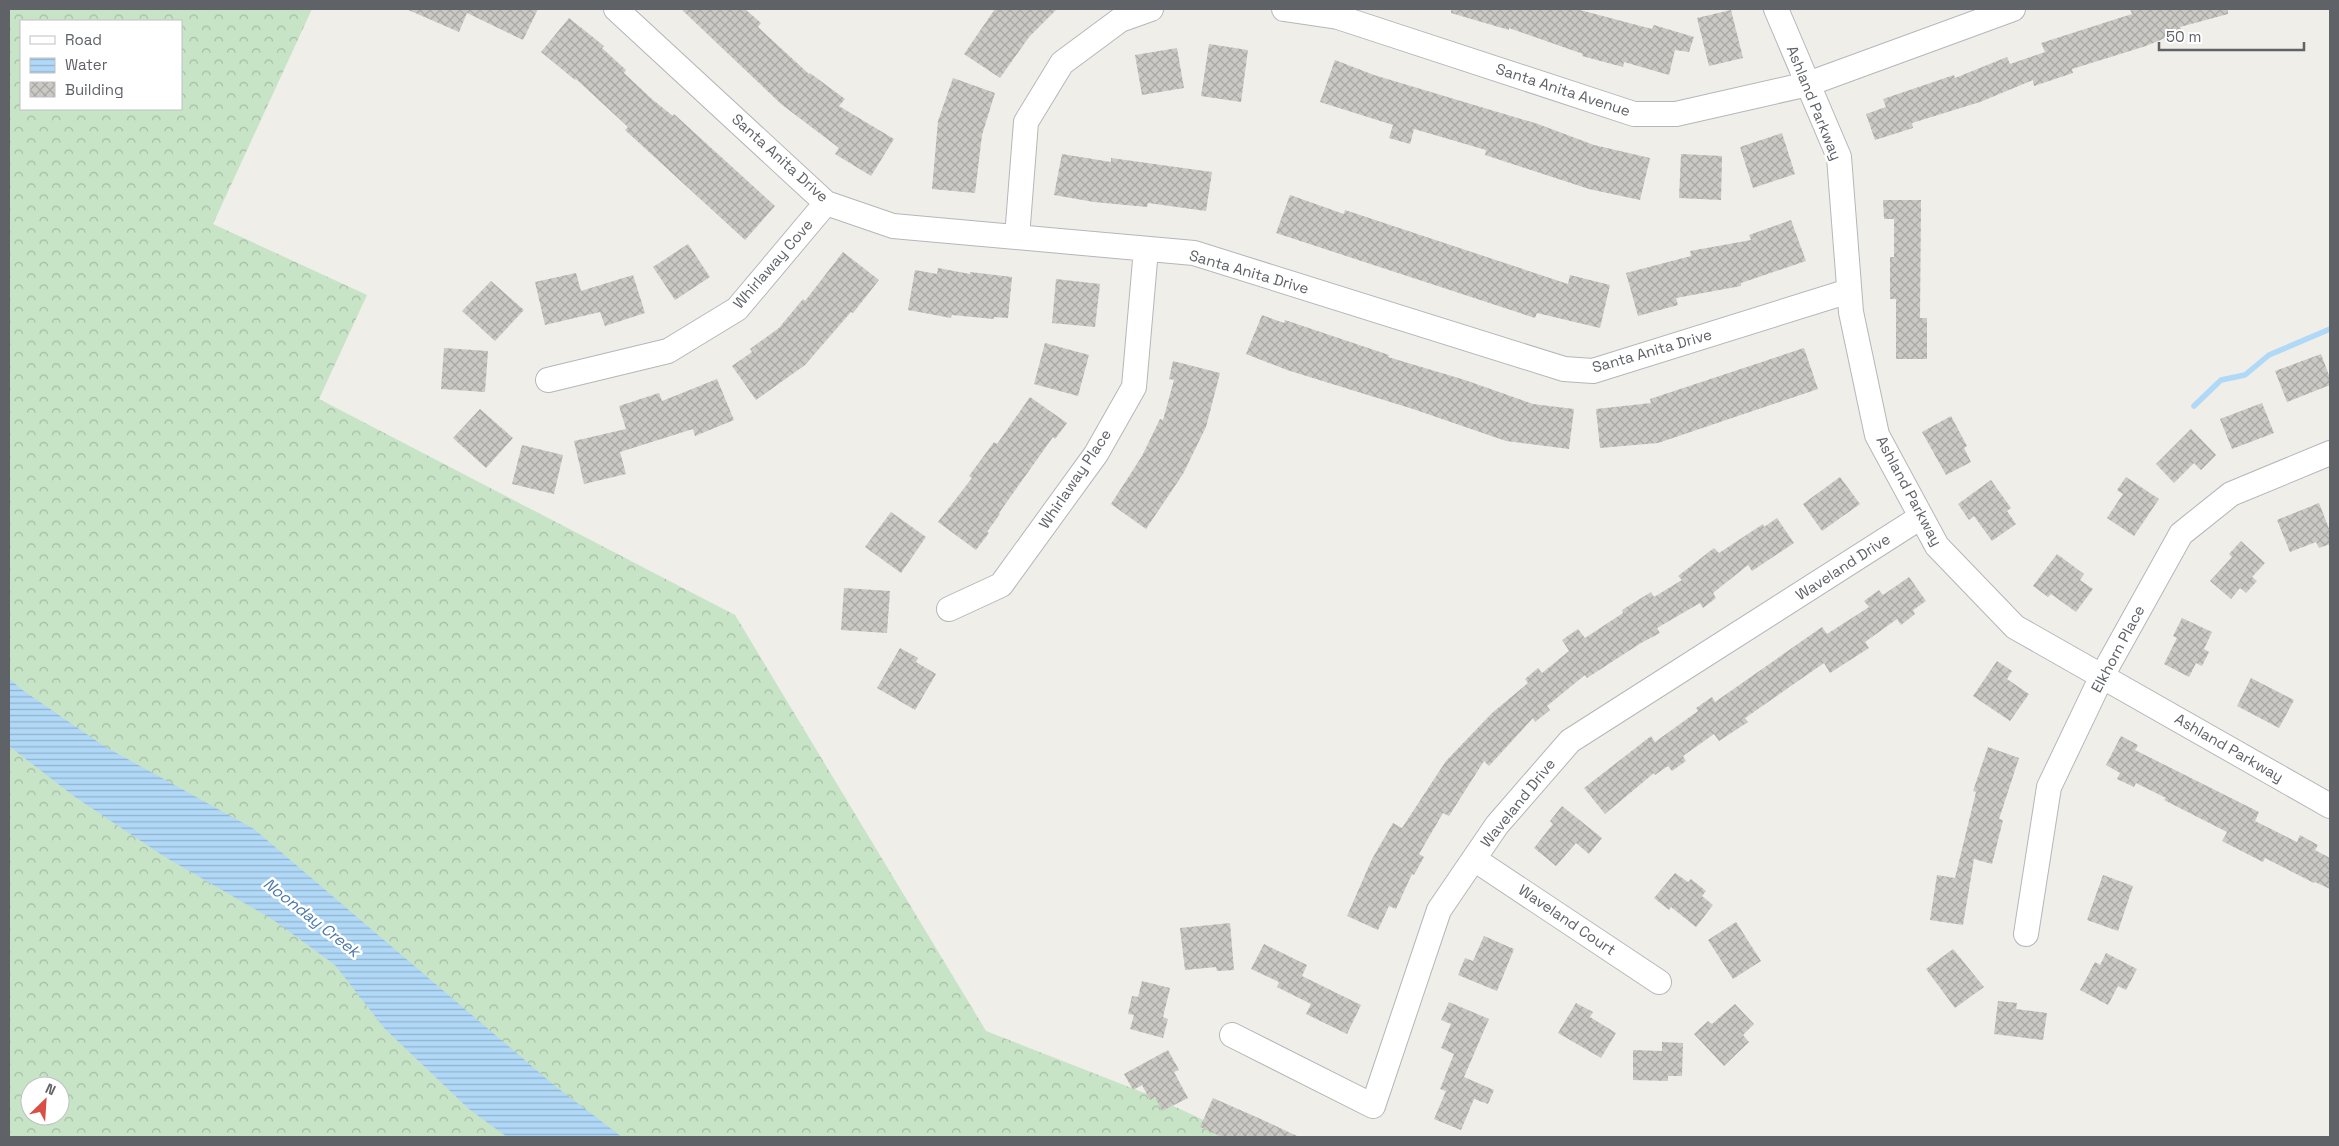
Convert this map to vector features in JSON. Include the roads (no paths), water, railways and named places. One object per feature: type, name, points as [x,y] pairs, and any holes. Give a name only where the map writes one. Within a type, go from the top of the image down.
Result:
[{"type":"street","name":"Santa Anita Drive","points":[[616,9],[826,203],[893,226],[1194,254],[1564,369],[1593,371],[1849,291]]},
{"type":"street","points":[[1017,237],[1026,122],[1062,63],[1120,20],[1151,9]]},
{"type":"street","name":"Santa Anita Avenue","points":[[1284,9],[1338,17],[1634,114],[1676,114],[1808,84],[2013,9]]},
{"type":"street","name":"Ashland Parkway","points":[[1776,9],[1839,157],[1851,312],[1877,435],[1937,546],[2015,627],[2330,806]]},
{"type":"street","name":"Whirlaway Cove","points":[[548,380],[668,350],[736,308],[826,203]]},
{"type":"street","name":"Whirlaway Place","points":[[949,609],[1001,585],[1096,454],[1134,386],[1146,249]]},
{"type":"street","name":"Elkhorn Place","points":[[2026,934],[2049,787],[2102,676],[2181,534],[2232,494],[2330,453]]},
{"type":"street","name":"Waveland Drive","points":[[1232,1035],[1373,1106],[1438,910],[1497,825],[1570,741],[1921,517]]},
{"type":"street","name":"Waveland Court","points":[[1474,859],[1659,982]]},
{"type":"water","name":"Noonday Creek","points":[[9,678],[21,689],[104,746],[254,829],[555,1086],[622,1137],[507,1137],[469,1109],[385,1029],[335,965],[272,919],[165,857],[75,797],[9,746]]},
{"type":"waterway","points":[[2194,406],[2221,380],[2245,375],[2269,355],[2330,329]]}]
